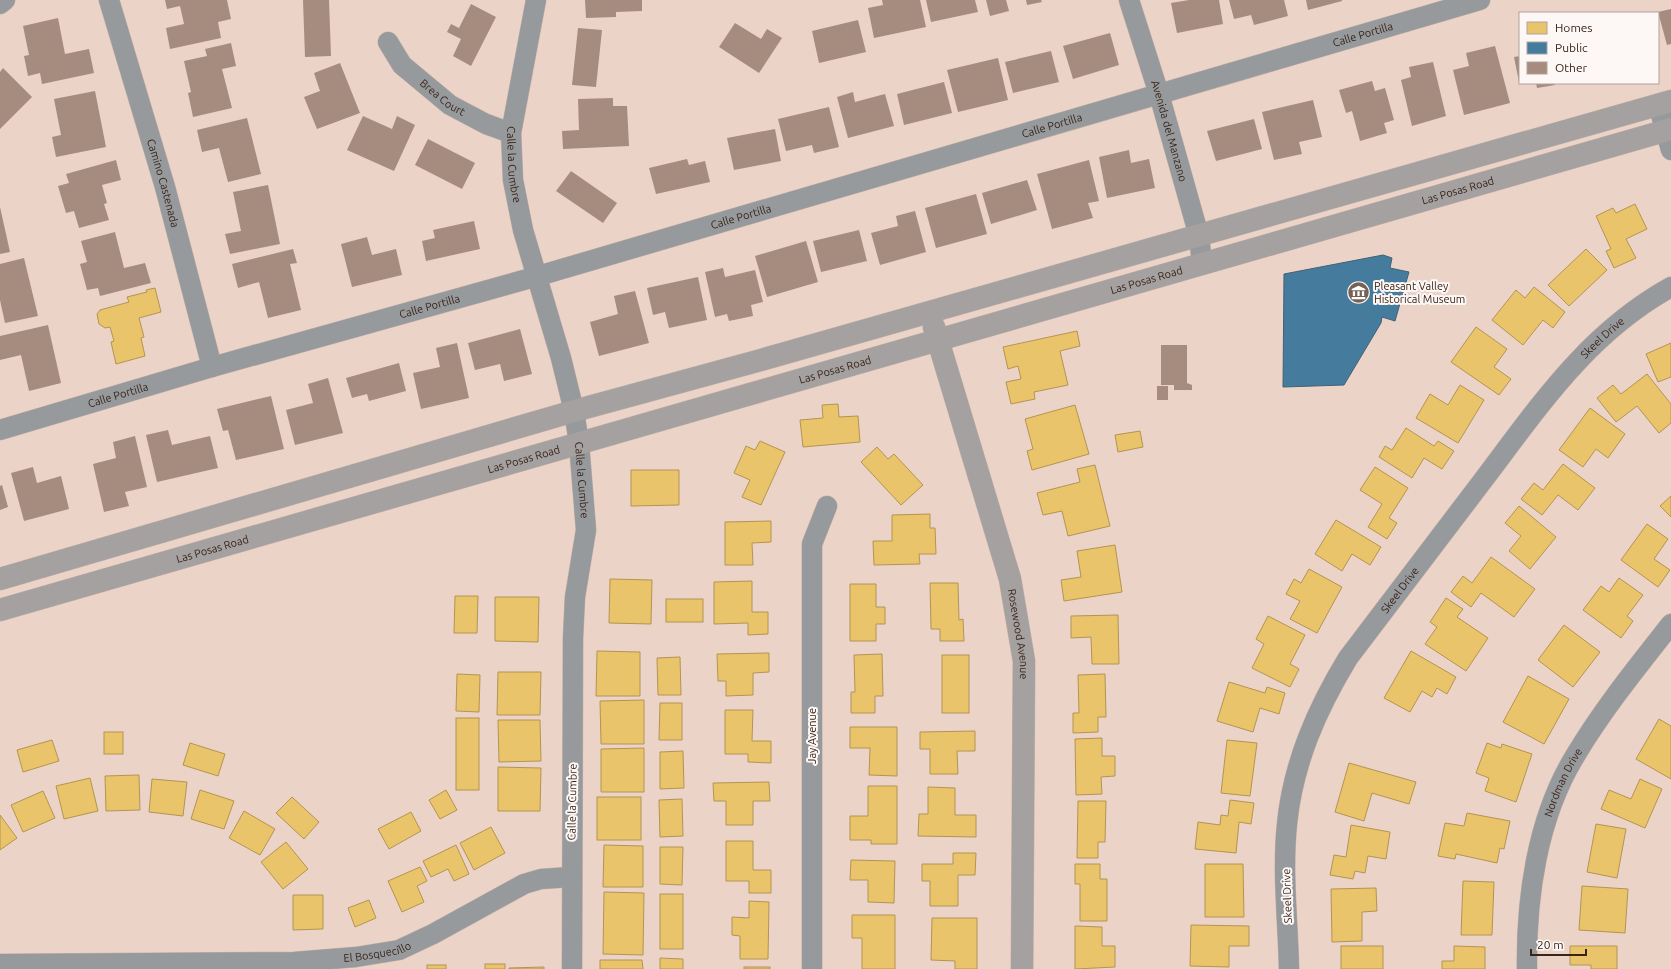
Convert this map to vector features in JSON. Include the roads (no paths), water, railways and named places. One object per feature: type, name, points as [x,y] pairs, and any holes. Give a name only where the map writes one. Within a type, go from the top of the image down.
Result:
[{"type":"main road","points":[[0,580],[574,411],[761,360],[929,311],[1199,236],[1665,102]]},
{"type":"main road","name":"Las Posas Road","points":[[0,610],[1202,263],[1669,137]]},
{"type":"main road","name":"Rosewood Avenue","points":[[929,311],[1010,579],[1024,661],[1022,969]]},
{"type":"street","points":[[0,4],[5,0]]},
{"type":"street","name":"Camino Castenada","points":[[109,0],[165,187],[212,367]]},
{"type":"street","name":"Calle la Cumbre","points":[[536,0],[511,133],[513,180],[523,230],[538,276],[574,411],[579,443],[586,530],[575,597],[571,877],[572,969]]},
{"type":"street","name":"Avenida del Manzano","points":[[1129,0],[1159,94],[1199,236],[1202,263]]},
{"type":"street","name":"Calle Portilla","points":[[0,430],[212,367],[538,276],[1480,0]]},
{"type":"street","name":"Brea Court","points":[[388,42],[402,65],[450,105],[486,124],[511,133]]},
{"type":"street","points":[[1665,102],[1669,137]]},
{"type":"street","name":"Skeel Drive","points":[[1289,969],[1285,864],[1287,824],[1293,787],[1303,750],[1316,715],[1338,674],[1348,658],[1561,377],[1606,332],[1647,300],[1671,287]]},
{"type":"street","name":"Jay Avenue","points":[[812,969],[812,544],[827,506]]},
{"type":"street","name":"Nordman Drive","points":[[1527,969],[1528,925],[1537,855],[1547,818],[1560,786],[1574,756],[1620,690],[1671,624]]},
{"type":"street","name":"El Bosquecillo","points":[[0,964],[294,965],[356,957],[399,950],[433,934],[524,884],[541,879],[571,877]]},
{"type":"place","name":"Pleasant Valley Historical Museum","points":[[1359,292]]}]
